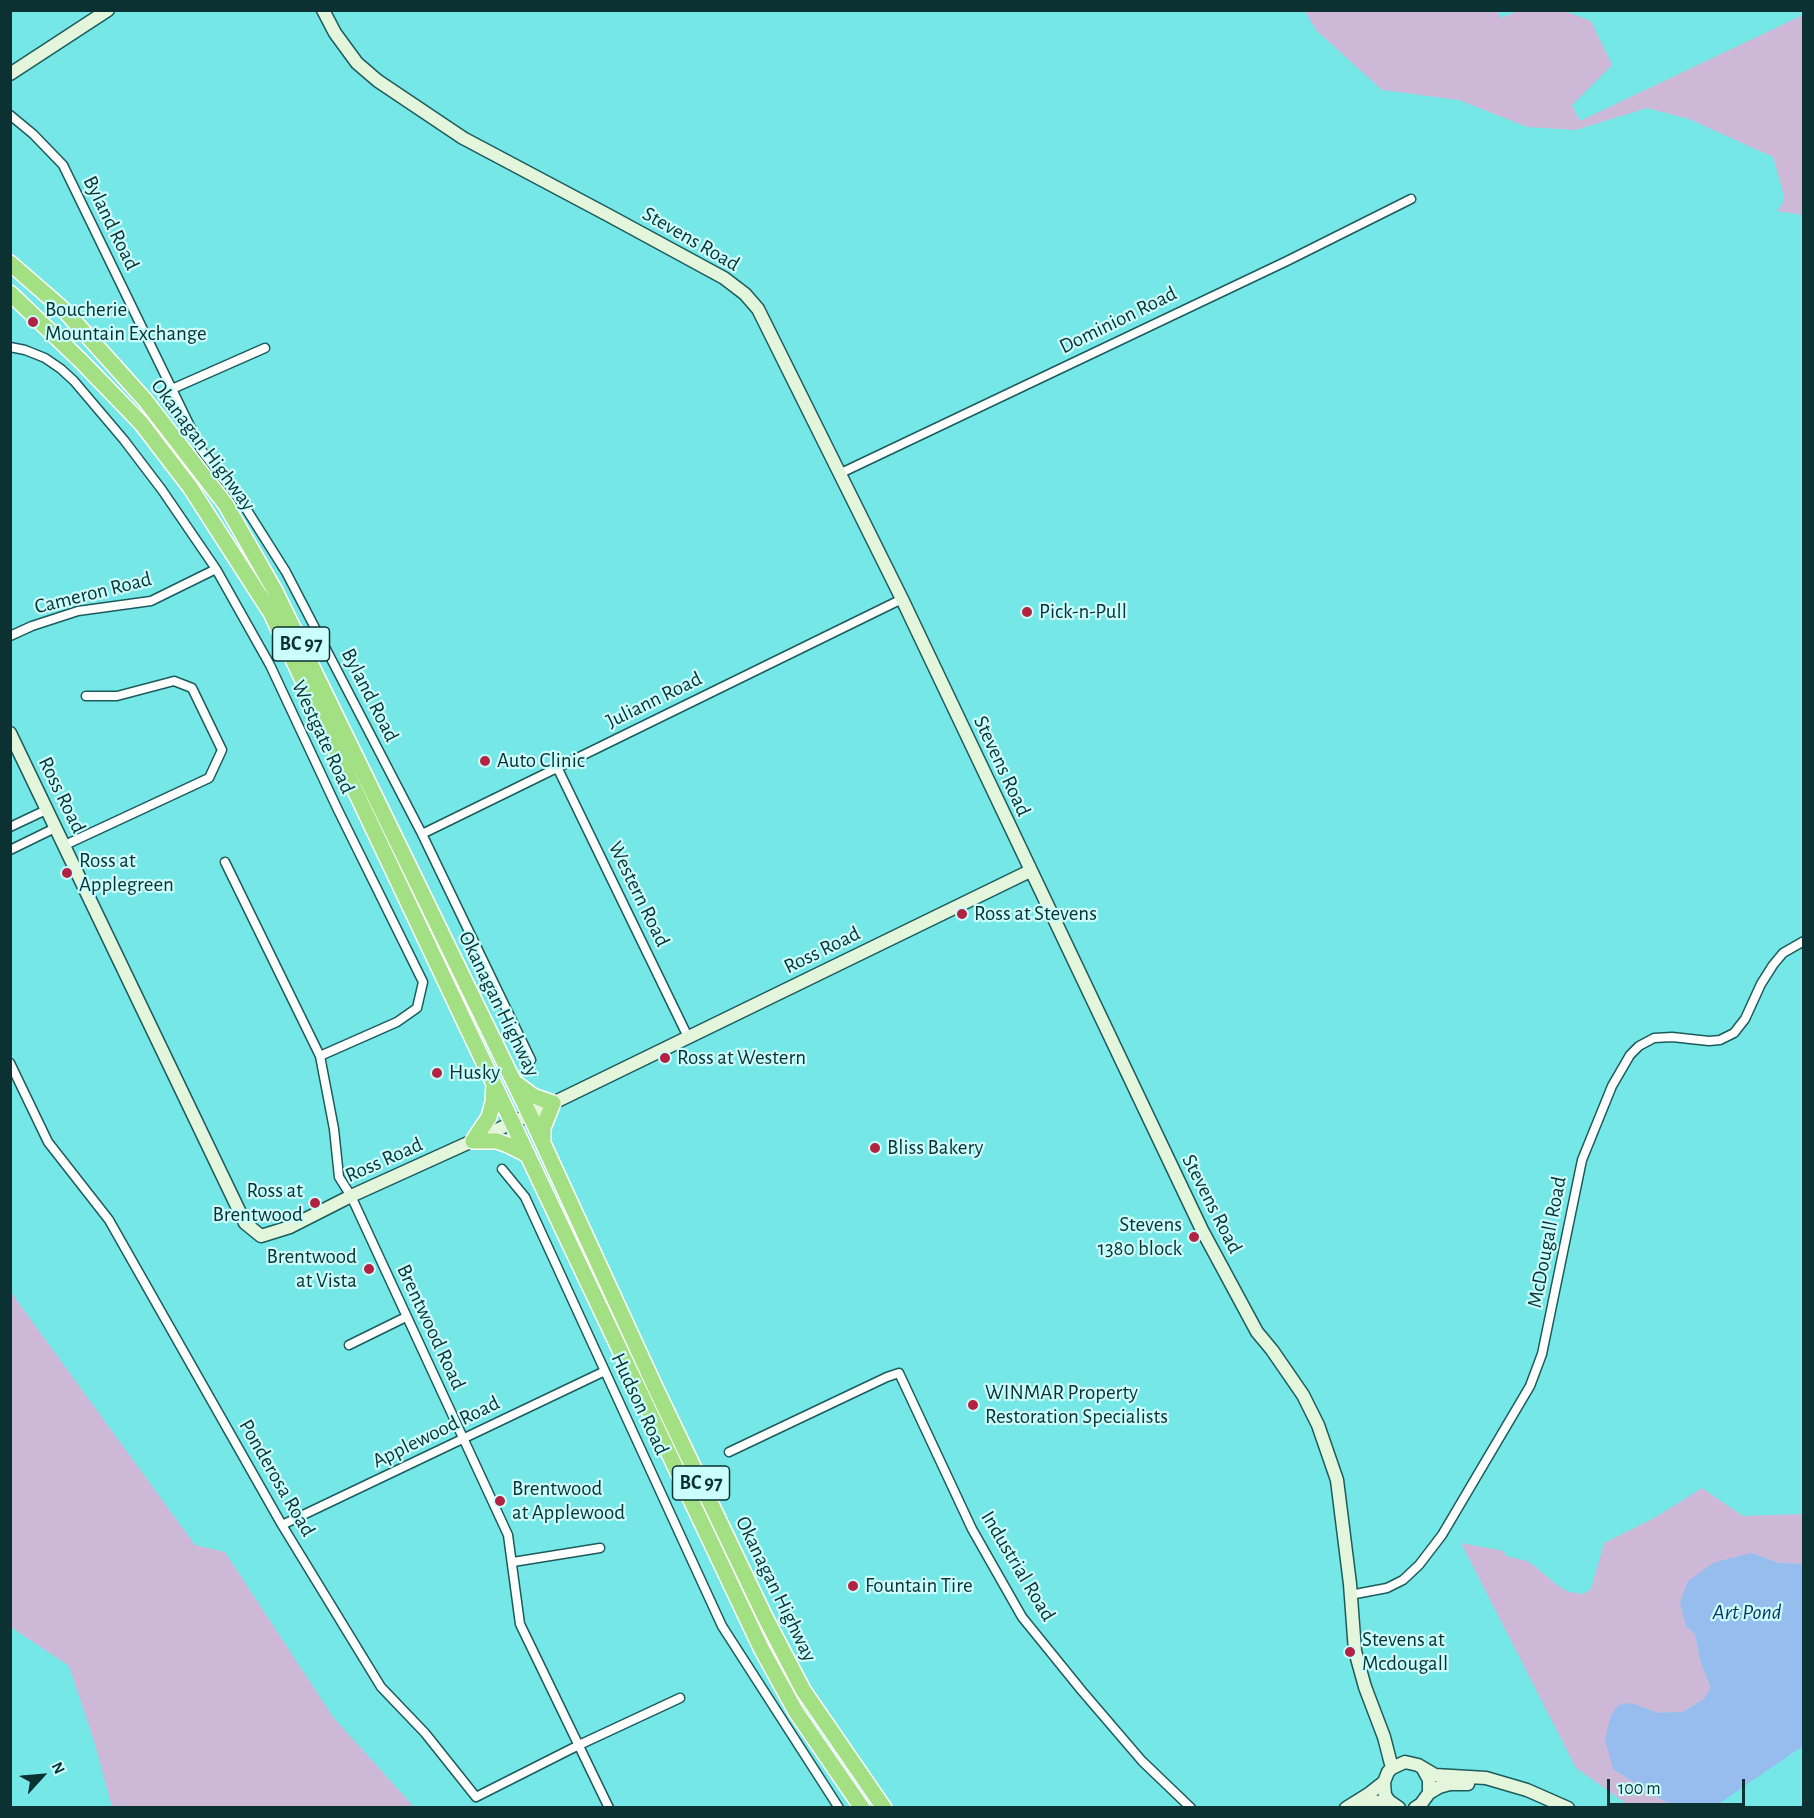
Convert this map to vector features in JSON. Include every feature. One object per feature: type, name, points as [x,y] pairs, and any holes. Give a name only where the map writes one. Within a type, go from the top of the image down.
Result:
[{"type":"highway","name":"Okanagan Highway","points":[[10,263],[65,311],[145,400],[226,505],[275,591],[530,1115],[651,1378],[765,1617],[803,1690],[884,1808]]},
{"type":"highway","name":"Okanagan Highway","points":[[10,293],[141,423],[190,487],[271,613],[761,1648],[796,1712],[862,1808]]},
{"type":"highway","points":[[512,1079],[533,1096],[553,1103],[543,1128],[543,1144]]},
{"type":"highway","points":[[473,1141],[489,1117],[494,1084]]},
{"type":"highway","points":[[473,1141],[497,1141],[528,1155]]},
{"type":"main road","points":[[10,74],[108,10]]},
{"type":"main road","name":"Stevens Road","points":[[323,10],[335,33],[357,63],[378,81],[453,132],[724,279],[746,294],[758,309],[902,599],[1202,1230],[1257,1332],[1303,1395],[1318,1425],[1337,1480],[1355,1651],[1392,1768]]},
{"type":"main road","name":"Ross Road","points":[[10,733],[245,1223],[261,1236],[290,1227],[351,1196],[530,1115],[1030,871]]},
{"type":"main road","name":"Stevens Road","points":[[1384,1737],[1405,1762]]},
{"type":"main road","points":[[1394,1804],[1383,1789],[1384,1782],[1392,1768],[1405,1762],[1412,1763],[1435,1775],[1486,1778],[1527,1790],[1568,1808]]},
{"type":"main road","points":[[1422,1803],[1429,1780],[1423,1769]]},
{"type":"main road","points":[[1346,1808],[1384,1782]]},
{"type":"main road","points":[[1422,1803],[1450,1784],[1501,1784]]},
{"type":"main road","points":[[1364,1808],[1375,1802],[1394,1804]]},
{"type":"street","name":"Byland Road","points":[[10,115],[33,134],[63,165],[202,451],[244,507],[286,572],[422,834],[531,1060]]},
{"type":"street","name":"Dominion Road","points":[[841,473],[1287,261],[1411,199]]},
{"type":"street","name":"Westgate Road","points":[[10,347],[45,358],[74,381],[124,440],[162,490],[216,569],[270,665],[337,808],[423,982],[417,1008],[397,1022],[320,1056]]},
{"type":"street","points":[[172,389],[265,348]]},
{"type":"street","name":"Cameron Road","points":[[10,636],[78,611],[151,601],[216,569]]},
{"type":"street","name":"Juliann Road","points":[[422,834],[902,599]]},
{"type":"street","points":[[65,845],[209,778],[222,750],[192,688],[174,681],[117,696],[87,696]]},
{"type":"street","name":"Western Road","points":[[557,767],[688,1037]]},
{"type":"street","points":[[10,827],[46,810]]},
{"type":"street","points":[[10,850],[55,828]]},
{"type":"street","name":"Brentwood Road","points":[[225,862],[320,1056],[334,1129],[339,1177],[351,1196],[508,1535],[520,1624],[609,1808]]},
{"type":"street","name":"McDougall Road","points":[[1350,1595],[1387,1588],[1403,1580],[1419,1565],[1453,1518],[1530,1386],[1542,1354],[1582,1160],[1612,1086],[1630,1055],[1654,1038],[1672,1037],[1709,1041],[1720,1040],[1734,1033],[1745,1018],[1773,964],[1783,953],[1803,940]]},
{"type":"street","name":"Ponderosa Road","points":[[10,1063],[48,1142],[109,1220],[282,1525],[381,1687],[425,1733],[476,1797],[579,1745]]},
{"type":"street","name":"Hudson Road","points":[[502,1169],[525,1197],[722,1626],[839,1808]]},
{"type":"street","points":[[349,1345],[406,1317]]},
{"type":"street","name":"Applewood Road","points":[[282,1525],[605,1371]]},
{"type":"street","name":"Industrial Road","points":[[729,1452],[899,1373],[972,1529],[1022,1617],[1142,1761],[1191,1808]]},
{"type":"street","points":[[513,1562],[600,1548]]},
{"type":"street","points":[[579,1745],[680,1698]]},
{"type":"shaded area","points":[[1497,10],[1501,18],[1518,11],[1562,10],[1591,21],[1612,65],[1572,105],[1580,121],[1803,15],[1803,215],[1777,211],[1784,201],[1773,157],[1689,119],[1647,108],[1576,130],[1527,127],[1459,100],[1382,90],[1316,30],[1305,11]]},
{"type":"shaded area","points":[[10,1291],[195,1545],[225,1552],[333,1717],[414,1807],[112,1807],[94,1741],[69,1666],[11,1627]]},
{"type":"shaded area","points":[[1702,1488],[1743,1516],[1803,1514],[1803,1564],[1778,1563],[1751,1553],[1686,1626],[1695,1634],[1701,1663],[1711,1688],[1704,1699],[1683,1712],[1658,1713],[1630,1703],[1613,1769],[1674,1807],[1631,1807],[1576,1768],[1461,1543],[1504,1551],[1506,1556],[1527,1561],[1569,1592],[1583,1594],[1591,1589],[1604,1543],[1656,1517]]},
{"type":"water","name":"Art Pond","points":[[1751,1553],[1778,1563],[1803,1564],[1803,1746],[1714,1807],[1674,1807],[1613,1769],[1605,1740],[1611,1715],[1619,1705],[1631,1703],[1658,1713],[1683,1712],[1704,1699],[1711,1688],[1701,1663],[1695,1634],[1686,1626],[1680,1602],[1688,1581],[1715,1562]]},
{"type":"place","name":"Boucherie Mountain Exchange","points":[[33,322]]},
{"type":"place","name":"Pick-n-Pull","points":[[1027,612]]},
{"type":"place","name":"Auto Clinic","points":[[485,761]]},
{"type":"place","name":"Ross at Applegreen","points":[[67,873]]},
{"type":"place","name":"Ross at Stevens","points":[[962,914]]},
{"type":"place","name":"Ross at Western","points":[[665,1058]]},
{"type":"place","name":"Husky","points":[[437,1073]]},
{"type":"place","name":"Bliss Bakery","points":[[875,1148]]},
{"type":"place","name":"Ross at Brentwood","points":[[315,1203]]},
{"type":"place","name":"Stevens 1380 block","points":[[1194,1237]]},
{"type":"place","name":"Brentwood at Vista","points":[[369,1269]]},
{"type":"place","name":"WINMAR Property Restoration Specialists","points":[[973,1405]]},
{"type":"place","name":"Brentwood at Applewood","points":[[500,1501]]},
{"type":"place","name":"Fountain Tire","points":[[853,1586]]},
{"type":"place","name":"Stevens at Mcdougall","points":[[1350,1652]]}]
